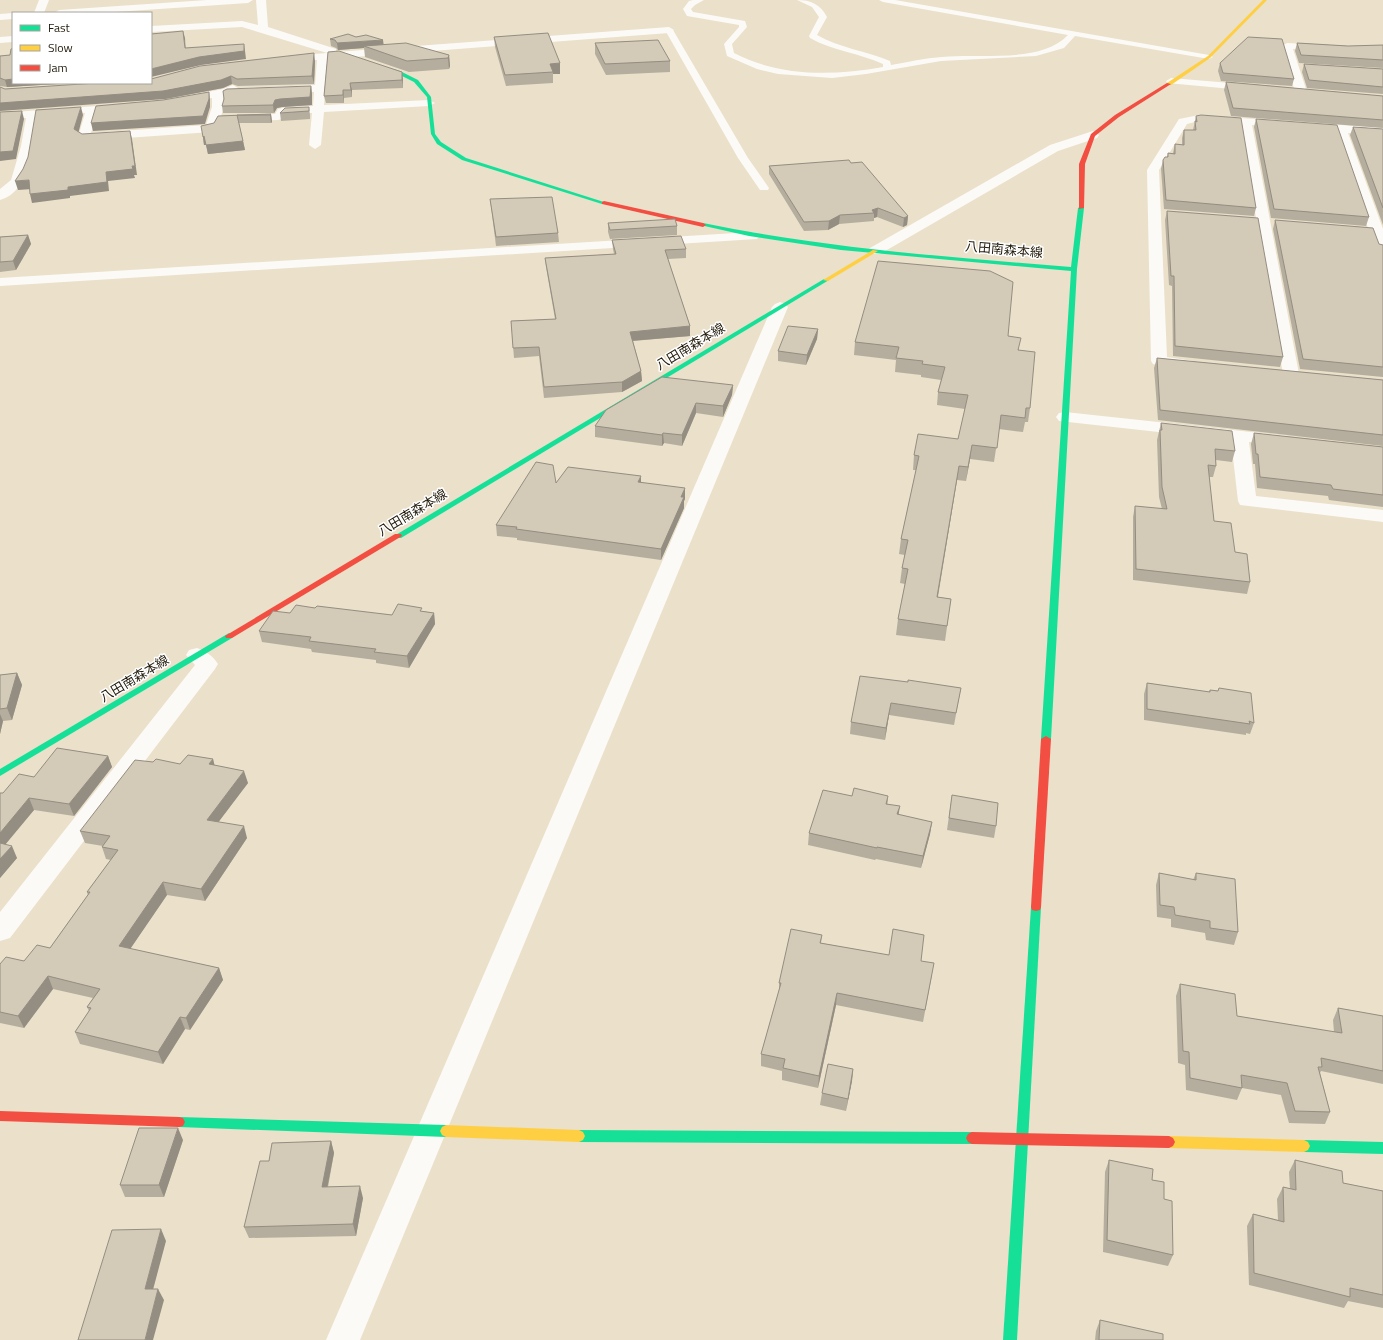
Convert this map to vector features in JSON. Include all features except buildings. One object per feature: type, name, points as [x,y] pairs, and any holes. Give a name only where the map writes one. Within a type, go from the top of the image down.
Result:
[{"type":"street","points":[[39,12],[44,0]]},
{"type":"street","points":[[74,12],[248,0]]},
{"type":"street","points":[[261,0],[263,29]]},
{"type":"street","points":[[152,29],[236,24],[263,29],[398,72],[416,81],[429,97],[433,134],[439,143],[464,160],[617,207],[752,236],[875,251],[1054,148],[1093,135],[1117,116],[1171,81],[1191,70],[1209,57],[1265,0]]},
{"type":"street","points":[[0,17],[12,16]]},
{"type":"street","points":[[272,64],[278,59],[670,30]]},
{"type":"street","points":[[0,40],[12,39]]},
{"type":"street","points":[[1286,91],[1305,92],[1287,46],[1346,49],[1383,48]]},
{"type":"street","points":[[316,145],[323,56]]},
{"type":"street","points":[[1294,66],[1308,68]]},
{"type":"street","points":[[92,109],[84,137],[211,128],[218,108],[217,97],[245,80]]},
{"type":"street","points":[[1171,81],[1263,89]]},
{"type":"street","points":[[166,103],[226,92],[320,88]]},
{"type":"street","points":[[214,119],[278,117],[282,111],[430,103]]},
{"type":"street","points":[[0,116],[133,106]]},
{"type":"street","points":[[0,196],[17,182],[27,146],[32,114]]},
{"type":"street","points":[[1198,365],[1159,361],[1153,170],[1183,121],[1199,118],[1383,132]]},
{"type":"street","points":[[1245,121],[1291,374]]},
{"type":"street","points":[[1341,129],[1380,233],[1383,250]]},
{"type":"street","points":[[1010,1340],[1074,269],[1082,211],[1082,164],[1093,135]]},
{"type":"street","points":[[1155,213],[1170,215]]},
{"type":"street","points":[[1248,221],[1278,224]]},
{"type":"street","points":[[1332,229],[1380,233]]},
{"type":"street","points":[[0,282],[752,236]]},
{"type":"street","name":"八田南森本線","points":[[0,773],[875,251],[1074,269]]},
{"type":"street","points":[[343,1340],[430,1131],[780,308]]},
{"type":"street","points":[[1275,373],[1306,376]]},
{"type":"street","points":[[1065,417],[1300,442]]},
{"type":"street","points":[[1239,436],[1246,501],[1383,516]]},
{"type":"street","points":[[0,931],[207,664],[197,655]]},
{"type":"street","points":[[0,1116],[588,1136],[1022,1138],[1383,1148]]},
{"type":"lane","points":[[700,0],[692,3],[687,9],[690,14],[742,23],[743,26],[728,44],[730,54],[743,62],[760,68],[813,74],[864,72],[941,59],[1033,55],[1060,46],[1074,33]]},
{"type":"lane","points":[[801,0],[820,10],[823,17],[813,36],[824,43],[878,58],[887,63],[887,68]]},
{"type":"lane","points":[[883,0],[1209,57]]},
{"type":"lane","points":[[938,10],[940,0]]},
{"type":"lane","points":[[670,30],[743,158],[764,188]]},
{"type":"traffic: fast","points":[[375,65],[398,72],[416,81],[429,97],[433,134],[439,143],[464,159],[604,203]]},
{"type":"traffic: fast","points":[[1046,739],[1074,269],[1081,208]]},
{"type":"traffic: fast","points":[[703,225],[795,242],[841,248],[1074,269]]},
{"type":"traffic: fast","points":[[398,536],[826,280]]},
{"type":"traffic: fast","points":[[0,773],[229,636]]},
{"type":"traffic: fast","points":[[1010,1340],[1036,907]]},
{"type":"traffic: fast","points":[[179,1122],[446,1131]]},
{"type":"traffic: fast","points":[[579,1136],[972,1138]]},
{"type":"traffic: fast","points":[[1304,1146],[1383,1148]]},
{"type":"traffic: slow","points":[[1169,84],[1209,57],[1265,0]]},
{"type":"traffic: slow","points":[[826,280],[875,251]]},
{"type":"traffic: slow","points":[[446,1131],[579,1136]]},
{"type":"traffic: slow","points":[[1169,1142],[1304,1146]]},
{"type":"traffic: jam","points":[[1081,208],[1082,164],[1093,135],[1117,116],[1169,84]]},
{"type":"traffic: jam","points":[[604,203],[703,225]]},
{"type":"traffic: jam","points":[[229,636],[398,536]]},
{"type":"traffic: jam","points":[[1036,907],[1046,739]]},
{"type":"traffic: jam","points":[[0,1116],[179,1122]]},
{"type":"traffic: jam","points":[[972,1138],[1169,1142]]}]
